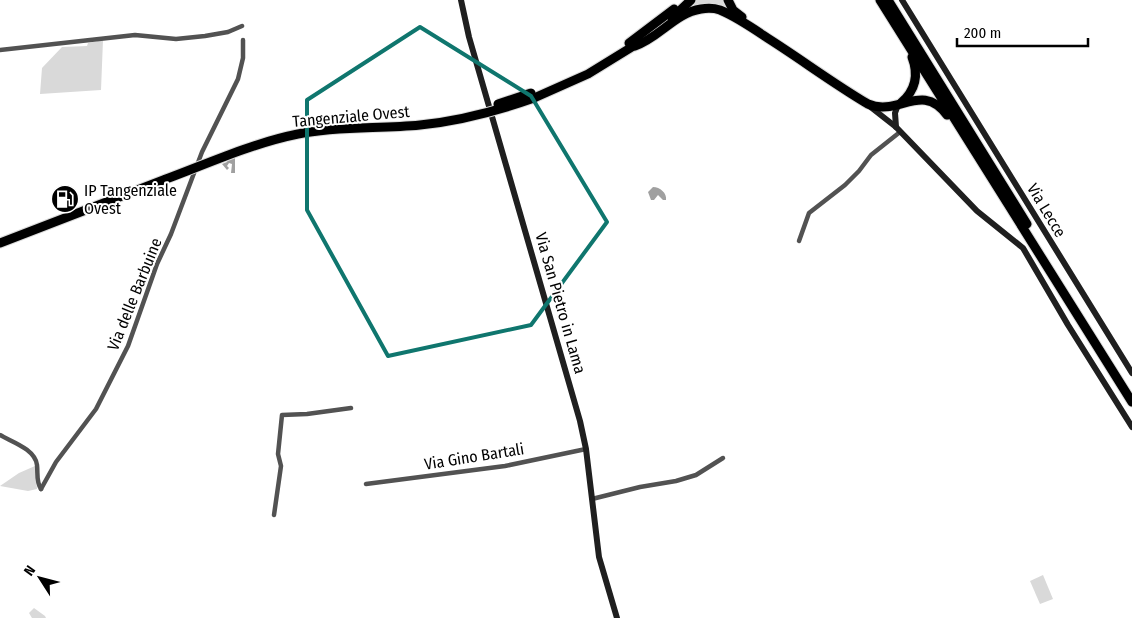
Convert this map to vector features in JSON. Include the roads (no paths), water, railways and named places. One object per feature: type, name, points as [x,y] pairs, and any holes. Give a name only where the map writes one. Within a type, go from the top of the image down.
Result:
[{"type":"highway","points":[[622,47],[656,20],[676,0]]},
{"type":"highway","name":"Tangenziale Ovest","points":[[533,96],[585,70],[646,32],[683,0]]},
{"type":"highway","name":"Tangenziale Ovest","points":[[0,243],[241,145],[287,130],[332,124],[408,120],[442,116],[533,96],[588,74],[635,46],[692,0]]},
{"type":"highway","points":[[728,0],[733,10],[763,35]]},
{"type":"highway","points":[[883,1],[911,56],[916,73],[914,87],[898,105]]},
{"type":"highway","points":[[883,1],[1132,402]]},
{"type":"highway","points":[[883,1],[1132,391]]},
{"type":"highway","points":[[635,46],[688,13],[707,8],[726,13],[868,104],[881,108],[909,101],[924,100],[941,108],[975,157],[982,163]]},
{"type":"highway","name":"Tangenziale Ovest","points":[[0,237],[165,176]]},
{"type":"main road","name":"Via San Pietro in Lama","points":[[461,0],[469,37],[573,392],[586,449],[599,557],[617,618]]},
{"type":"main road","name":"Via Lecce","points":[[902,0],[1132,374]]},
{"type":"main road","points":[[860,100],[898,129],[977,211],[1023,248],[1068,325],[1132,427]]},
{"type":"main road","points":[[898,105],[895,113],[898,129]]},
{"type":"street","points":[[0,50],[135,35],[176,39],[228,32],[242,26]]},
{"type":"street","name":"Via delle Barbuine","points":[[0,435],[26,449],[34,456],[37,463],[38,485],[40,489],[56,462],[96,409],[128,346],[157,264],[171,234],[202,152],[238,79],[243,58],[243,40]]},
{"type":"street","points":[[799,241],[808,213],[854,176],[871,155],[898,129]]},
{"type":"street","points":[[274,515],[281,466],[278,454],[282,415],[307,414],[351,408]]},
{"type":"street","name":"Via Gino Bartali","points":[[366,484],[505,466],[586,449]]},
{"type":"street","points":[[592,499],[696,475],[723,458]]},
{"type":"place","name":"IP Tangenziale Ovest","points":[[65,199]]}]
